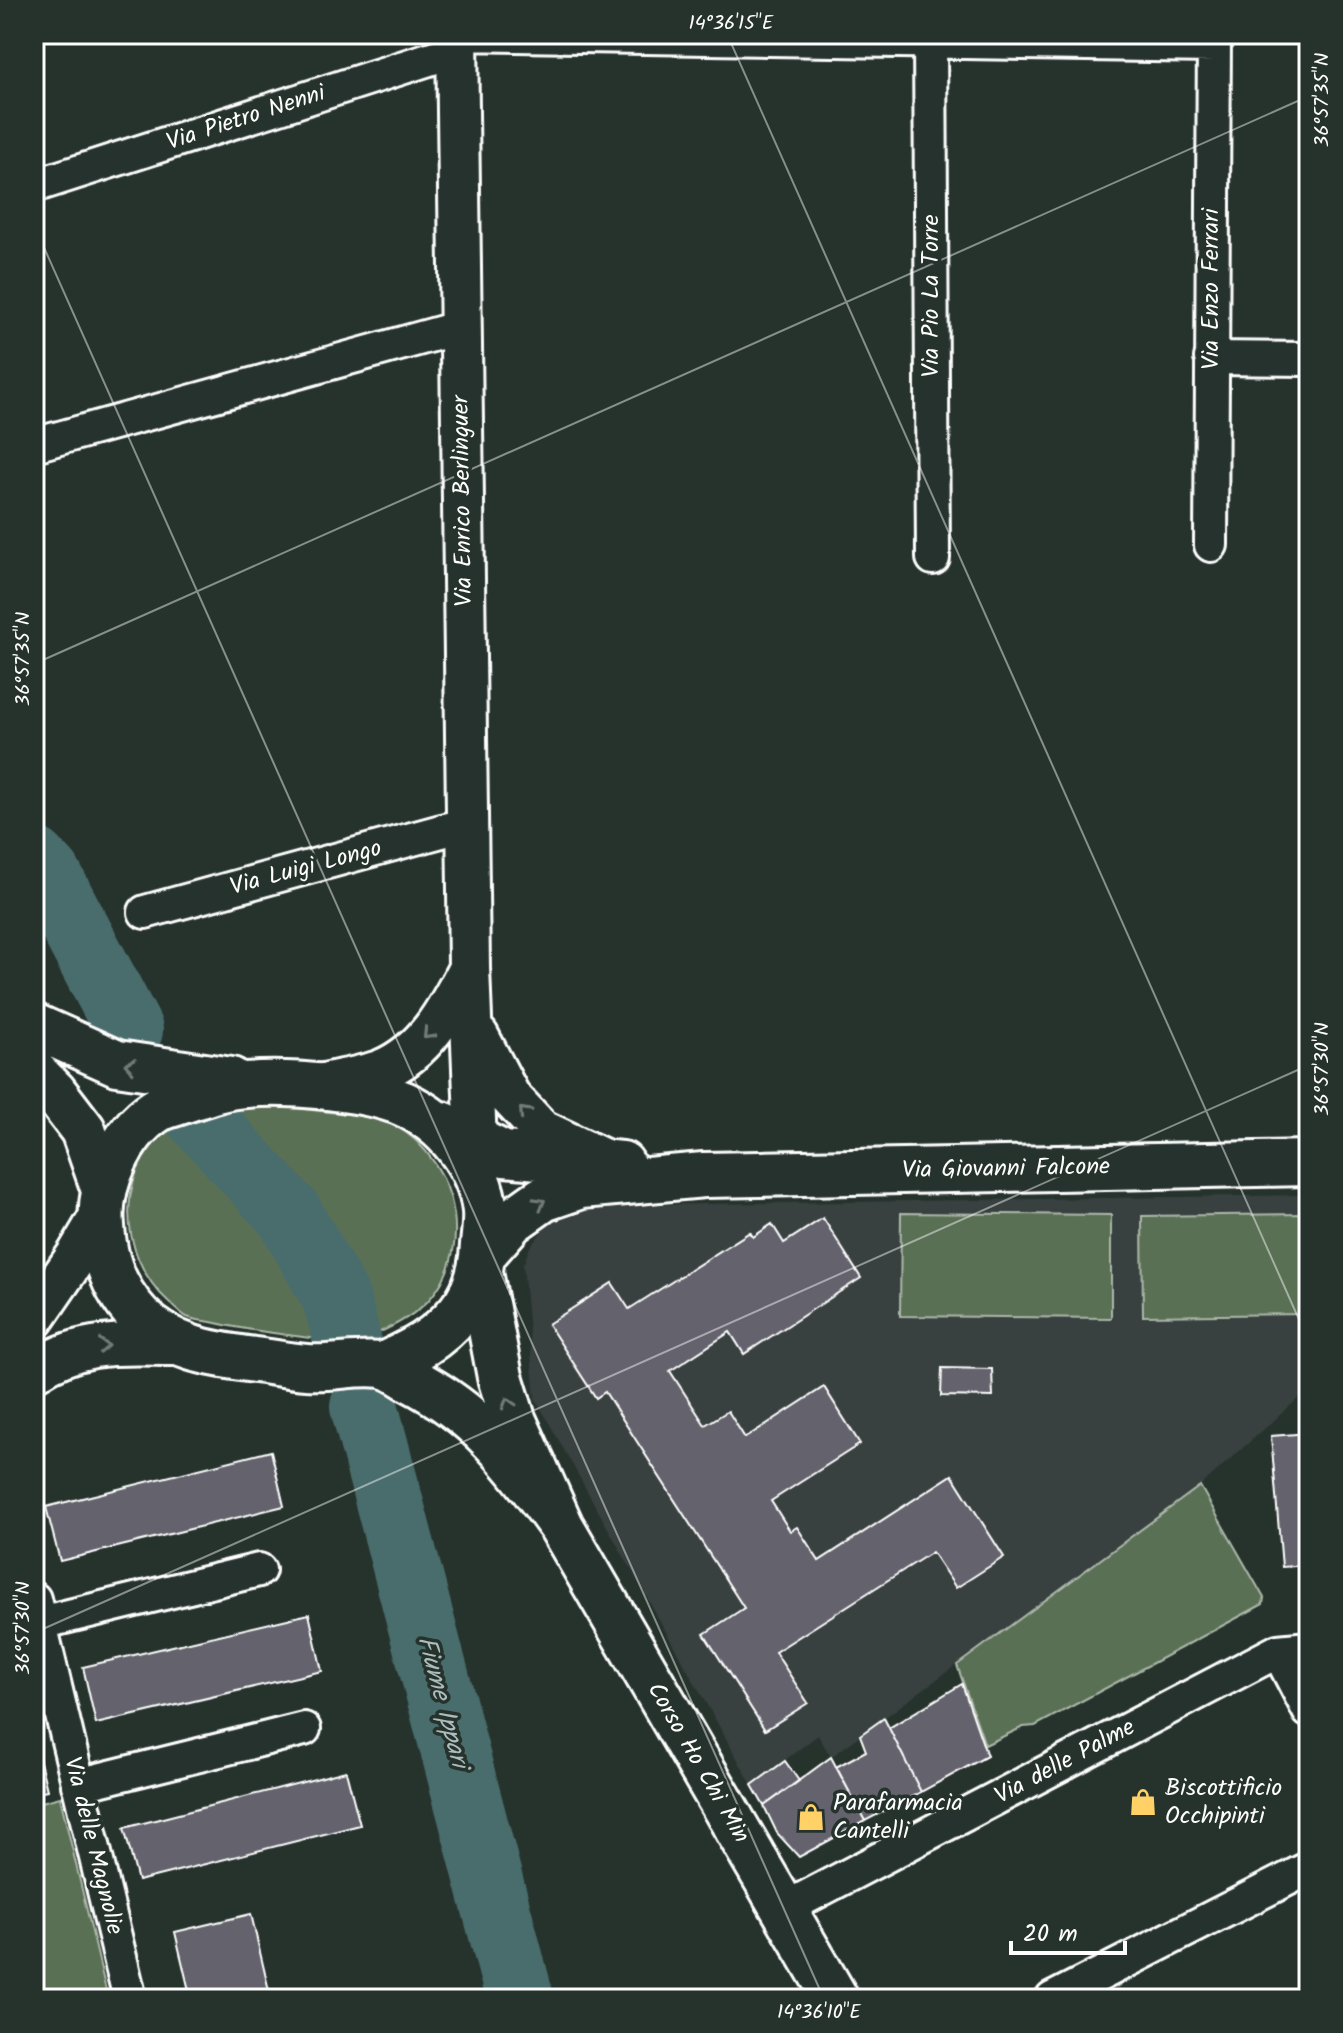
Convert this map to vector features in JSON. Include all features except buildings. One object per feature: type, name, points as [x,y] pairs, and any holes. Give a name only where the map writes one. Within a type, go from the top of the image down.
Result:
[{"type":"main road","points":[[34,1026],[117,1063],[269,1085]]},
{"type":"main road","points":[[34,1072],[83,1130],[102,1202],[104,1252],[119,1290],[139,1316],[159,1332],[181,1345],[204,1353],[308,1367],[383,1365],[427,1344],[460,1311],[482,1263],[512,1221],[543,1199],[581,1186],[704,1175]]},
{"type":"main road","points":[[102,1202],[112,1165],[132,1134],[157,1110],[215,1090],[245,1085],[313,1087],[380,1096],[426,1116],[448,1135],[467,1159],[476,1161],[504,1154],[615,1163],[704,1175]]},
{"type":"main road","points":[[476,1161],[485,1212],[482,1263],[500,1377],[513,1419],[561,1526]]},
{"type":"main road","name":"Via Giovanni Falcone","points":[[704,1175],[1309,1163]]},
{"type":"main road","points":[[383,1365],[438,1393],[477,1422],[510,1457],[561,1526]]},
{"type":"main road","name":"Corso Ho Chi Min","points":[[561,1526],[836,1999]]},
{"type":"street","name":"Via Pio La Torre","points":[[930,38],[933,558]]},
{"type":"street","name":"Via Pietro Nenni","points":[[34,186],[457,39],[1214,40]]},
{"type":"street","name":"Via Enrico Berlinguer","points":[[457,39],[469,968],[476,1161]]},
{"type":"street","name":"Via Enzo Ferrari","points":[[1211,545],[1214,40]]},
{"type":"street","points":[[34,445],[461,327]]},
{"type":"street","points":[[1211,358],[1309,359]]},
{"type":"street","name":"Via Luigi Longo","points":[[145,912],[467,824]]},
{"type":"street","points":[[313,1087],[382,1070],[411,1052],[441,1021],[469,968]]},
{"type":"street","points":[[471,1019],[485,1054],[510,1097],[541,1130],[615,1163]]},
{"type":"street","points":[[34,1318],[78,1254],[102,1202]]},
{"type":"street","points":[[34,1371],[53,1358],[92,1346],[181,1345]]},
{"type":"street","points":[[37,1611],[259,1570]]},
{"type":"street","name":"Via delle Magnolie","points":[[37,1611],[130,1999]]},
{"type":"street","points":[[1294,1649],[1309,1711]]},
{"type":"street","name":"Via delle Palme","points":[[782,1910],[1294,1649]]},
{"type":"street","points":[[78,1785],[304,1729]]},
{"type":"street","points":[[1052,1999],[1309,1868]]},
{"type":"shaded area","points":[[1309,1195],[1309,1389],[1200,1486],[831,1757],[818,1735],[752,1785],[535,1398],[523,1265],[530,1247],[545,1228],[559,1216],[583,1206]]},
{"type":"green space","points":[[251,1104],[383,1119],[407,1133],[426,1152],[441,1174],[451,1199],[455,1226],[453,1252],[444,1278],[428,1301],[404,1320],[367,1337],[322,1340],[190,1318],[169,1302],[151,1282],[138,1259],[129,1208],[133,1182],[143,1159],[159,1138],[181,1121]]},
{"type":"green space","points":[[901,1213],[1111,1215],[1111,1318],[900,1316]]},
{"type":"green space","points":[[1309,1214],[1309,1314],[1143,1316],[1142,1216]]},
{"type":"green space","points":[[1200,1486],[1264,1598],[1263,1604],[1035,1726],[1023,1727],[985,1745],[957,1665]]},
{"type":"green space","points":[[60,1797],[108,1999],[43,1999],[34,1980],[34,1804]]},
{"type":"waterway","name":"Fiume Ippari","points":[[34,861],[48,876],[129,1030]]},
{"type":"waterway","name":"Fiume Ippari","points":[[197,1114],[289,1214],[336,1298],[347,1340]]},
{"type":"waterway","name":"Fiume Ippari","points":[[364,1406],[520,1999]]},
{"type":"place","name":"Biscottificio Occhipinti","points":[[1143,1802]]},
{"type":"place","name":"Parafarmacia Cantelli","points":[[811,1817]]}]
